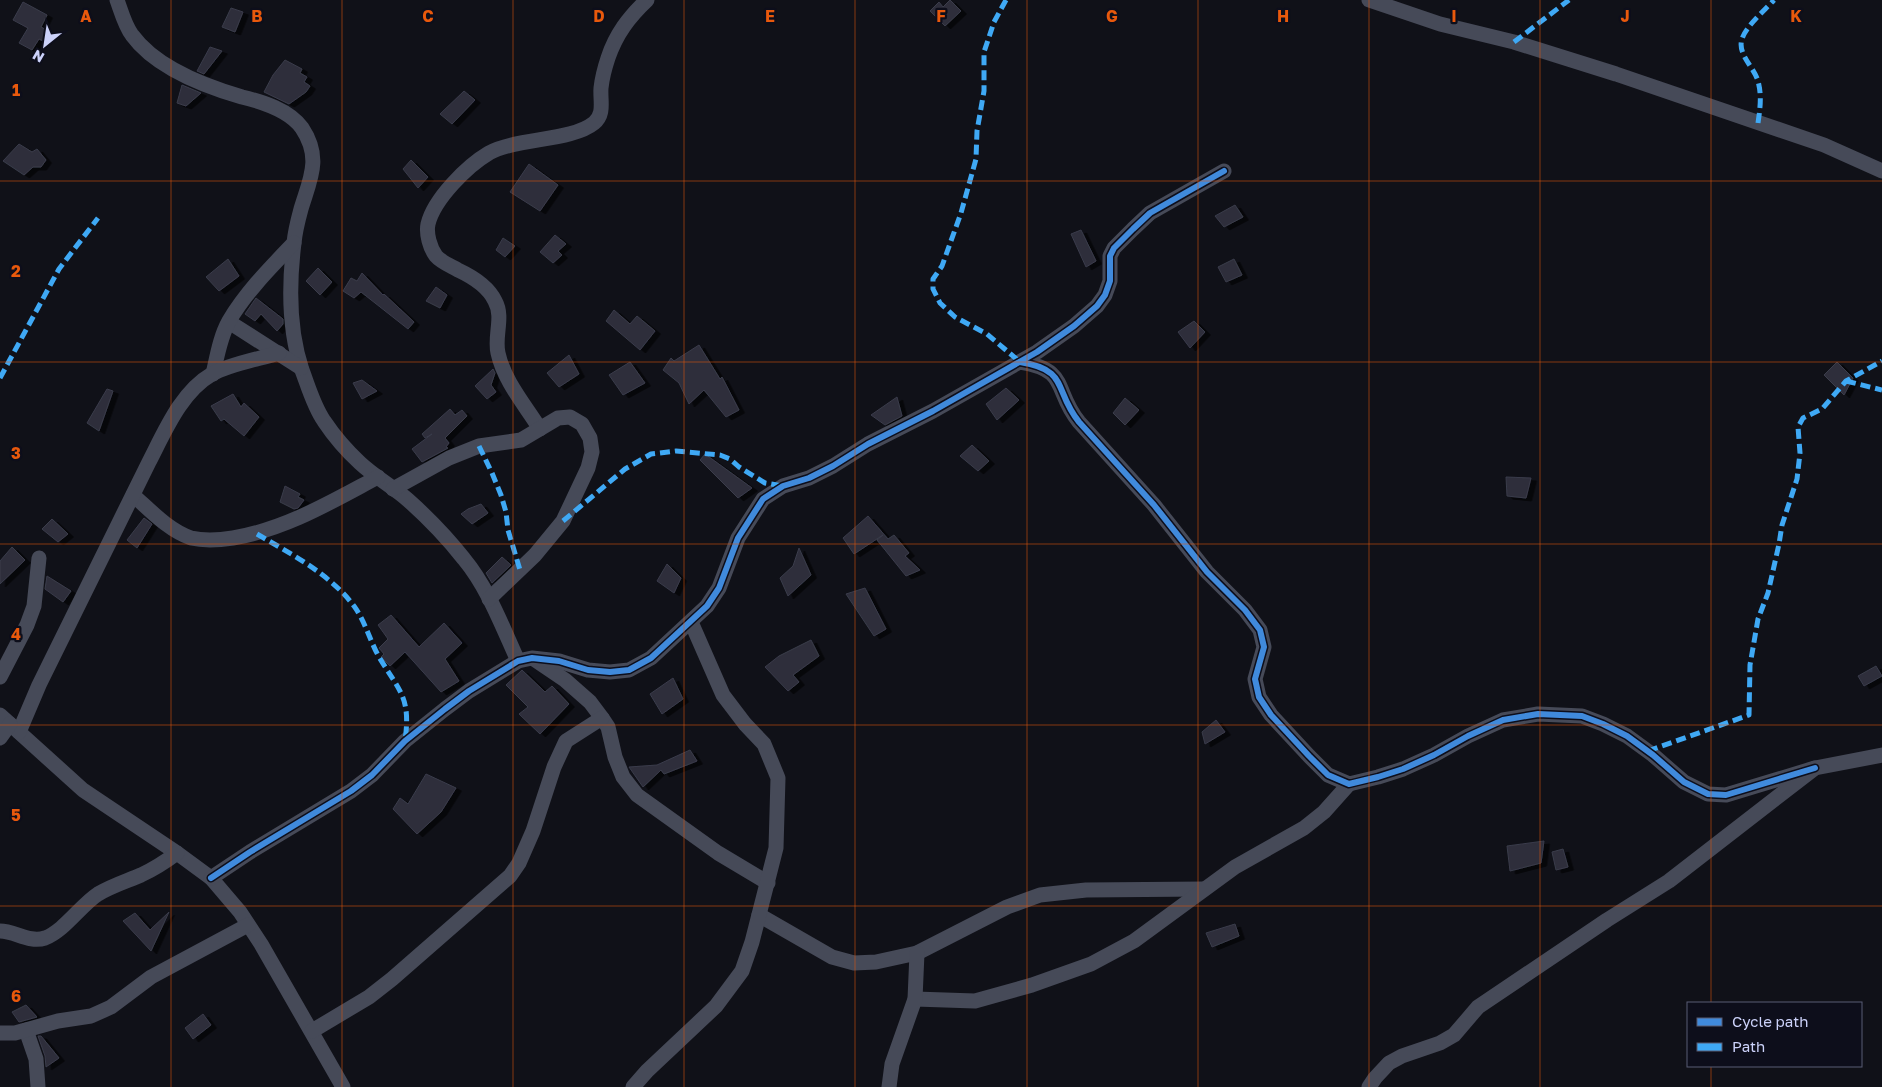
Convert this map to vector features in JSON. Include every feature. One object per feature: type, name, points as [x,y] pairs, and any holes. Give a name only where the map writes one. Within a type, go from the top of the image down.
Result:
[{"type":"street","points":[[117,0],[131,34],[153,57],[177,72],[239,96],[265,103],[284,113],[300,126],[308,139],[313,152],[313,167],[300,211],[294,243],[290,300],[301,368],[323,420],[360,463],[408,500],[464,559],[525,659],[564,680],[590,702],[608,728],[620,770],[637,795],[718,853],[768,883]]},
{"type":"street","points":[[540,429],[506,375],[498,352],[500,315],[497,303],[489,290],[467,274],[436,257],[428,239],[428,224],[440,199],[467,170],[490,153],[528,141],[582,130],[593,124],[600,117],[602,106],[601,88],[607,60],[617,35],[630,16],[647,0]]},
{"type":"street","points":[[1369,0],[1440,24],[1514,42],[1616,74],[1824,145],[1882,171]]},
{"type":"street","points":[[211,878],[351,791],[372,775],[404,741],[468,691],[525,659],[559,661],[588,670],[610,672],[629,670],[650,658],[707,606],[718,588],[738,538],[763,499],[783,486],[810,478],[868,444],[933,412],[1020,362],[1074,326],[1097,306],[1105,295],[1110,281],[1110,256],[1114,248],[1133,228],[1150,213],[1224,170]]},
{"type":"street","points":[[213,374],[220,343],[228,322],[255,286],[294,243]]},
{"type":"street","points":[[228,322],[301,368]]},
{"type":"street","points":[[0,738],[39,685],[165,430],[184,400],[198,385],[213,374],[279,353]]},
{"type":"street","points":[[1020,362],[1038,365],[1052,373],[1059,382],[1069,410],[1154,505],[1207,572],[1245,610],[1260,630],[1264,647],[1255,680],[1259,697],[1272,715],[1328,775],[1350,784]]},
{"type":"street","points":[[393,489],[449,458],[479,446],[522,440],[558,418],[570,417],[582,424],[590,438],[592,452],[588,468],[563,521],[535,555],[489,599]]},
{"type":"street","points":[[132,495],[175,530],[192,538],[219,540],[257,534],[280,526],[318,509],[378,477]]},
{"type":"street","points":[[0,677],[27,625],[34,606],[39,558]]},
{"type":"street","points":[[633,1087],[646,1071],[716,1006],[742,971],[768,883],[776,848],[778,778],[764,744],[745,724],[723,695],[691,622]]},
{"type":"street","points":[[915,999],[974,1001],[1032,985],[1091,964],[1134,941],[1235,867],[1304,828],[1324,812],[1350,784],[1403,769],[1502,720],[1538,714],[1582,716],[1604,724],[1627,736],[1648,751],[1684,782],[1708,794],[1726,795],[1814,768],[1882,755]]},
{"type":"street","points":[[312,1031],[376,991],[510,876],[519,863],[533,831],[554,767],[566,741],[602,718]]},
{"type":"street","points":[[10,723],[83,790],[211,878],[262,944],[343,1087]]},
{"type":"street","points":[[1369,1087],[1389,1063],[1402,1056],[1440,1043],[1454,1035],[1478,1007],[1668,881],[1814,768]]},
{"type":"street","points":[[0,931],[8,931],[26,938],[46,938],[99,894],[158,866],[176,853]]},
{"type":"street","points":[[759,915],[832,957],[854,963],[876,962],[917,953],[1007,908],[1040,895],[1086,890],[1204,889]]},
{"type":"street","points":[[0,1034],[16,1033],[58,1021],[91,1016],[111,1007],[151,977],[248,925]]},
{"type":"street","points":[[889,1087],[892,1064],[915,999],[917,953]]},
{"type":"street","points":[[26,1030],[36,1059],[38,1087]]},
{"type":"building","points":[[950,0],[961,11],[945,26],[930,11],[939,2],[943,7]]},
{"type":"building","points":[[23,2],[47,15],[41,27],[50,32],[45,42],[39,39],[32,50],[19,43],[28,28],[13,20]]},
{"type":"building","points":[[231,8],[243,12],[235,32],[222,27]]},
{"type":"building","points":[[210,47],[222,51],[204,74],[197,71]]},
{"type":"building","points":[[285,60],[302,69],[300,73],[307,77],[304,82],[310,86],[306,92],[289,104],[264,92],[273,75]]},
{"type":"building","points":[[182,85],[201,93],[186,106],[177,103]]},
{"type":"building","points":[[464,91],[475,100],[452,124],[440,114]]},
{"type":"building","points":[[19,144],[32,152],[37,149],[46,160],[41,167],[33,167],[24,175],[3,161]]},
{"type":"building","points":[[411,160],[428,177],[418,188],[403,169]]},
{"type":"building","points":[[529,164],[558,185],[540,211],[510,192]]},
{"type":"building","points":[[1235,205],[1243,217],[1224,227],[1215,216]]},
{"type":"building","points":[[1081,230],[1096,261],[1086,267],[1071,234]]},
{"type":"building","points":[[555,235],[566,244],[558,251],[562,255],[553,263],[540,252]]},
{"type":"building","points":[[503,238],[515,246],[505,257],[496,250]]},
{"type":"building","points":[[228,259],[239,276],[219,291],[206,277]]},
{"type":"building","points":[[1234,259],[1242,275],[1226,282],[1218,267]]},
{"type":"building","points":[[318,268],[332,282],[320,295],[306,281]]},
{"type":"building","points":[[362,273],[383,295],[414,322],[408,329],[361,292],[354,298],[343,291],[351,278],[357,281]]},
{"type":"building","points":[[436,287],[447,295],[440,308],[426,301]]},
{"type":"building","points":[[256,298],[283,319],[283,324],[277,331],[261,314],[255,321],[245,314]]},
{"type":"building","points":[[614,310],[630,324],[637,316],[655,331],[640,350],[606,321]]},
{"type":"building","points":[[1194,321],[1205,332],[1190,348],[1178,332]]},
{"type":"building","points":[[699,345],[720,379],[722,377],[739,410],[726,417],[704,390],[689,404],[679,383],[663,370],[671,358],[674,361]]},
{"type":"building","points":[[569,355],[579,374],[559,387],[547,373]]},
{"type":"building","points":[[630,362],[645,383],[623,395],[609,375]]},
{"type":"building","points":[[1837,362],[1853,378],[1844,395],[1824,375]]},
{"type":"building","points":[[493,369],[495,373],[491,385],[496,392],[487,399],[475,386]]},
{"type":"building","points":[[362,380],[377,391],[362,399],[353,383]]},
{"type":"building","points":[[1006,388],[1019,400],[997,420],[986,404]]},
{"type":"building","points":[[107,389],[113,391],[99,431],[87,423]]},
{"type":"building","points":[[233,394],[241,407],[244,403],[259,417],[244,436],[224,419],[221,421],[211,406]]},
{"type":"building","points":[[897,397],[902,416],[885,425],[871,415]]},
{"type":"building","points":[[1125,398],[1139,410],[1125,425],[1113,413]]},
{"type":"building","points":[[450,409],[455,415],[462,410],[467,416],[445,438],[449,443],[446,447],[448,448],[422,462],[412,449],[432,434],[425,438],[422,434]]},
{"type":"building","points":[[972,445],[989,461],[978,471],[960,456]]},
{"type":"building","points":[[705,454],[752,488],[738,498],[700,460]]},
{"type":"building","points":[[1506,477],[1531,478],[1526,498],[1507,496]]},
{"type":"building","points":[[285,486],[300,494],[298,497],[304,500],[298,508],[294,509],[280,502]]},
{"type":"building","points":[[481,504],[488,513],[472,524],[461,514],[468,509]]},
{"type":"building","points":[[868,516],[888,539],[894,535],[909,553],[905,556],[920,570],[906,576],[877,540],[883,535],[854,554],[843,538]]},
{"type":"building","points":[[144,518],[152,524],[137,548],[127,540]]},
{"type":"building","points":[[52,519],[68,534],[58,542],[42,529]]},
{"type":"building","points":[[12,547],[25,560],[0,584],[0,561]]},
{"type":"building","points":[[799,548],[811,575],[788,596],[780,578],[793,566]]},
{"type":"building","points":[[502,557],[511,565],[492,583],[486,573]]},
{"type":"building","points":[[667,564],[681,578],[674,593],[657,581]]},
{"type":"building","points":[[47,576],[71,591],[63,602],[45,589]]},
{"type":"building","points":[[865,588],[886,629],[874,636],[846,594]]},
{"type":"building","points":[[391,615],[419,647],[444,623],[462,643],[445,659],[459,681],[441,692],[405,652],[390,666],[381,657],[384,654],[379,648],[388,639],[378,625]]},
{"type":"building","points":[[811,640],[819,656],[793,675],[799,682],[788,691],[765,667],[779,656]]},
{"type":"building","points":[[1876,666],[1882,676],[1864,686],[1858,676]]},
{"type":"building","points":[[522,670],[545,692],[552,686],[569,704],[540,734],[519,714],[528,707],[506,685]]},
{"type":"building","points":[[673,678],[683,699],[662,714],[650,694]]},
{"type":"building","points":[[1216,720],[1225,732],[1205,744],[1202,732]]},
{"type":"building","points":[[690,750],[697,761],[664,774],[661,770],[643,787],[629,767],[657,765]]},
{"type":"building","points":[[426,774],[456,788],[441,812],[417,834],[393,809],[400,798],[408,804]]},
{"type":"building","points":[[1544,841],[1541,863],[1510,871],[1507,846]]},
{"type":"building","points":[[1563,849],[1568,867],[1556,870],[1552,852]]},
{"type":"building","points":[[169,912],[151,951],[123,921],[135,913],[150,930]]},
{"type":"building","points":[[1235,924],[1239,936],[1212,947],[1206,933]]},
{"type":"building","points":[[26,1005],[37,1017],[19,1022],[12,1012]]},
{"type":"building","points":[[203,1014],[211,1025],[193,1039],[185,1028]]},
{"type":"building","points":[[38,1036],[41,1036],[59,1058],[46,1067],[45,1056]]},
{"type":"marked path","points":[[1006,0],[994,22],[984,52],[984,91],[977,131],[976,159],[961,213],[942,266],[933,279],[933,289],[940,303],[955,317],[987,334],[1020,362]]},
{"type":"marked path","points":[[1514,42],[1569,0]]},
{"type":"marked path","points":[[1758,123],[1760,102],[1758,81],[1744,55],[1741,45],[1747,29],[1774,0]]},
{"type":"marked path","points":[[0,378],[59,269],[98,218]]},
{"type":"marked path","points":[[1648,751],[1749,715],[1750,665],[1758,619],[1768,593],[1782,525],[1797,479],[1800,453],[1798,427],[1803,418],[1822,409],[1846,381],[1882,361]]},
{"type":"marked path","points":[[1846,381],[1882,390]]},
{"type":"marked path","points":[[479,446],[501,495],[506,512],[508,530],[520,570]]},
{"type":"marked path","points":[[563,521],[625,469],[651,454],[676,451],[720,455],[730,459],[739,467],[765,483],[783,486]]},
{"type":"marked path","points":[[257,534],[322,574],[354,606],[379,657],[402,696],[406,714],[405,741]]},
{"type":"cycle path","points":[[211,878],[351,791],[372,775],[405,741],[445,709],[469,691],[518,661],[532,658],[559,661],[588,670],[610,672],[629,670],[651,658],[707,606],[719,588],[738,538],[763,499],[783,486],[809,478],[833,466],[868,444],[933,411],[1037,352],[1074,326],[1097,306],[1105,295],[1110,281],[1110,256],[1114,248],[1150,213],[1224,171]]},
{"type":"cycle path","points":[[1020,362],[1047,370],[1054,376],[1071,411],[1079,422],[1154,505],[1207,572],[1245,610],[1260,630],[1264,647],[1255,679],[1259,697],[1271,715],[1328,775],[1349,784],[1378,777],[1403,769],[1434,755],[1468,736],[1503,720],[1538,714],[1582,716],[1603,724],[1627,736],[1653,755],[1684,782],[1708,794],[1726,795],[1815,768]]}]
